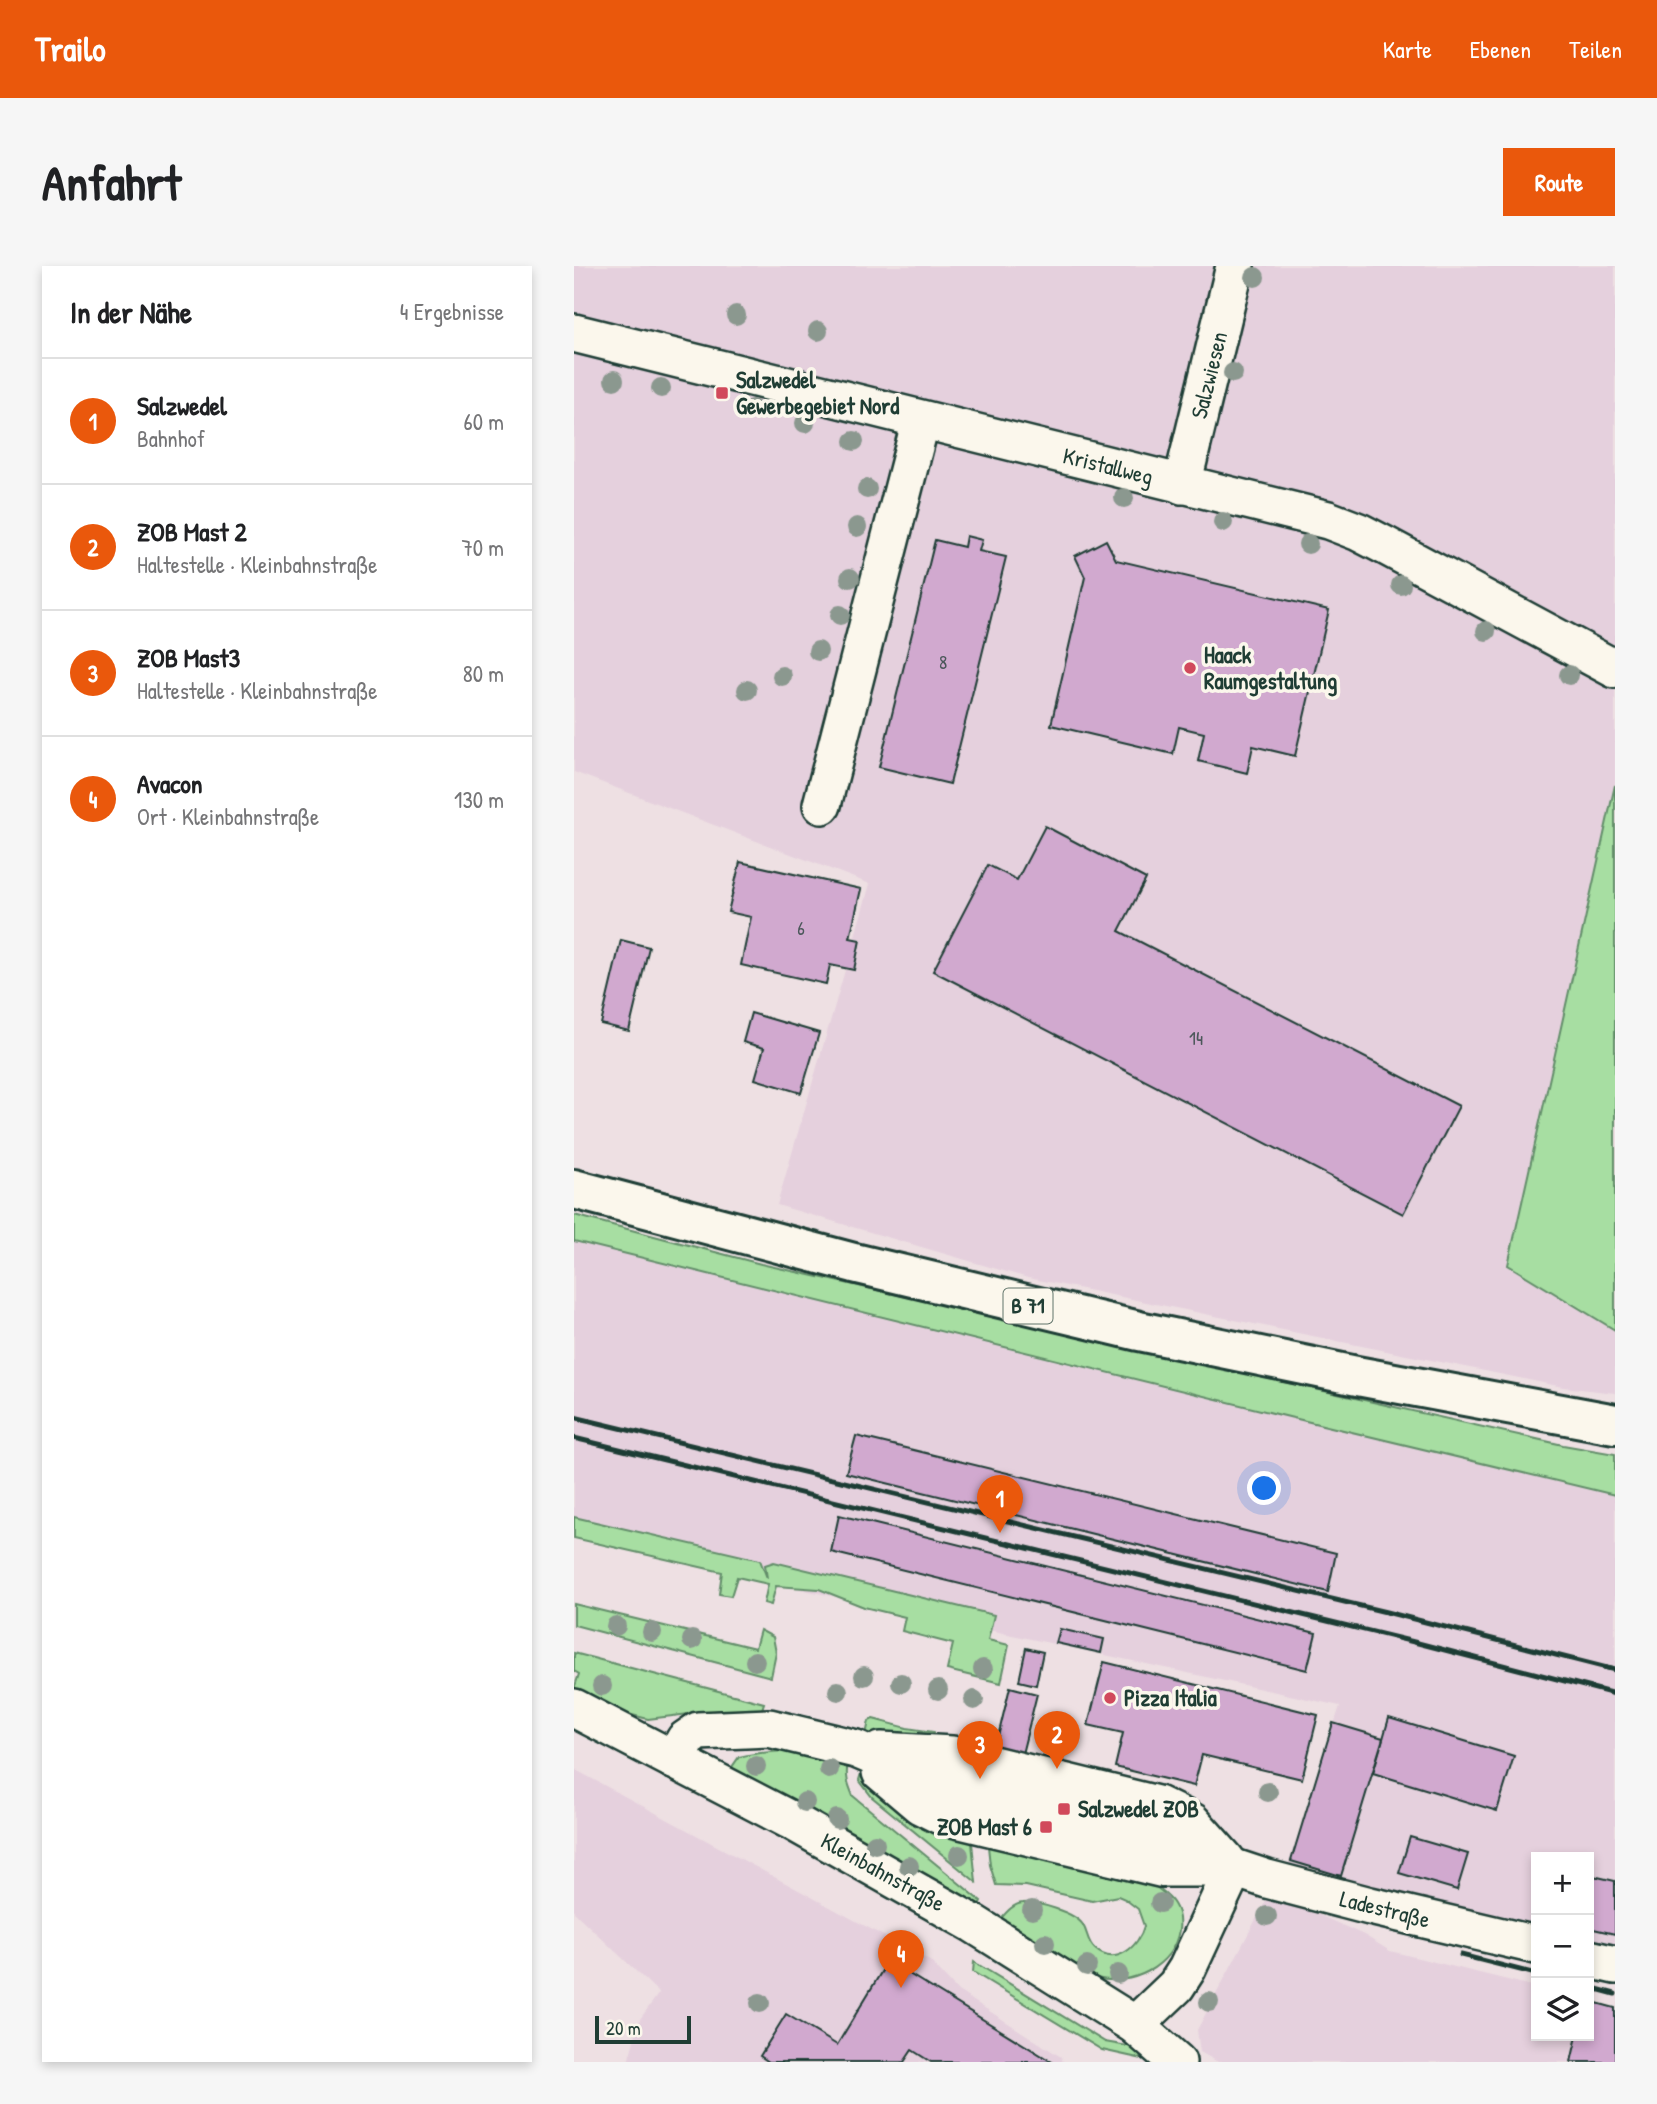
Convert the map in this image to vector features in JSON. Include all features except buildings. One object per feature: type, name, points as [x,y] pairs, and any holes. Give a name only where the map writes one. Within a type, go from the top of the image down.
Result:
[{"type":"main road","name":"B 71","points":[[574,1189],[854,1263],[1127,1328],[1357,1376],[1615,1424]]},
{"type":"street","name":"Salzwiesen","points":[[1182,485],[1236,266]]},
{"type":"street","name":"Kristallweg","points":[[574,334],[1328,520],[1359,532],[1615,670]]},
{"type":"street","points":[[822,805],[921,420]]},
{"type":"street","name":"Kleinbahnstraße","points":[[574,1708],[790,1820],[974,1924],[1135,2025],[1177,2062]]},
{"type":"street","name":"Ladestraße","points":[[674,1759],[685,1740],[698,1731],[769,1728],[856,1749],[943,1786],[1174,1843],[1234,1868],[1370,1906],[1531,1944]]},
{"type":"street","points":[[1135,2025],[1176,1986],[1187,1969],[1234,1868]]},
{"type":"street","points":[[1594,1960],[1615,1965]]},
{"type":"shaded area","points":[[574,266],[1615,266],[1615,1393],[1563,1387],[1028,1278],[777,1205],[870,884],[574,772]]},
{"type":"shaded area","points":[[574,1241],[1615,1495],[1615,1948],[1594,1943],[1594,1852],[1531,1852],[1531,1928],[1287,1868],[1340,1706],[772,1583],[759,1560],[574,1517]]},
{"type":"shaded area","points":[[574,1769],[930,1961],[958,1991],[1061,2057],[1063,2062],[628,2062],[640,2019],[659,1993],[574,1912]]},
{"type":"shaded area","points":[[1270,1893],[1364,1935],[1390,1951],[1531,1986],[1531,2041],[1594,2041],[1594,2002],[1615,2008],[1615,2062],[1218,2062],[1200,2052],[1197,2030]]},
{"type":"green space","points":[[1615,785],[1615,1330],[1508,1265]]},
{"type":"green space","points":[[574,1215],[761,1264],[1563,1445],[1615,1454],[1615,1495],[574,1241]]},
{"type":"green space","points":[[574,1517],[760,1560],[767,1578],[765,1565],[774,1562],[994,1615],[988,1640],[1009,1645],[1001,1683],[947,1670],[953,1644],[902,1631],[905,1617],[864,1607],[819,1589],[776,1586],[771,1605],[764,1603],[768,1584],[737,1577],[731,1596],[719,1594],[722,1572],[574,1538]]},
{"type":"green space","points":[[574,1604],[755,1648],[760,1630],[773,1637],[776,1653],[771,1677],[574,1625]]},
{"type":"green space","points":[[574,1653],[764,1703],[761,1712],[722,1710],[648,1719],[620,1712],[574,1689],[579,1674],[574,1671]]},
{"type":"green space","points":[[873,1719],[934,1732],[935,1745],[866,1735],[869,1721]]},
{"type":"green space","points":[[798,1750],[848,1763],[848,1780],[853,1796],[981,1901],[977,1909],[734,1772],[732,1767],[739,1757]]},
{"type":"green space","points":[[862,1770],[971,1833],[976,1882],[872,1797],[859,1780]]},
{"type":"green space","points":[[987,1837],[1155,1886],[1172,1901],[1177,1910],[1179,1930],[1175,1943],[1159,1964],[1136,1977],[1109,1980],[1085,1974],[998,1922],[1015,1905],[1029,1903],[1046,1906],[1073,1916],[1085,1928],[1092,1946],[1110,1956],[1125,1952],[1137,1941],[1144,1926],[1138,1909],[1118,1896],[1092,1901],[1026,1886],[996,1885],[990,1865]]},
{"type":"green space","points":[[974,1962],[1105,2042],[1133,2047],[1148,2056],[1147,2060],[1102,2050],[973,1972]]},
{"type":"railway","points":[[574,1417],[1386,1612],[1615,1670]]},
{"type":"railway","points":[[574,1438],[1414,1642],[1615,1694]]},
{"type":"railway","points":[[1461,1955],[1531,1973]]},
{"type":"railway","points":[[1594,1988],[1615,1994]]},
{"type":"place","name":"Salzwedel Gewerbegebiet Nord","points":[[722,393]]},
{"type":"place","name":"Haack Raumgestaltung","points":[[1190,668]]},
{"type":"place","name":"Salzwedel","points":[[1000,1533]]},
{"type":"place","name":"Pizza Italia","points":[[1110,1698]]},
{"type":"place","name":"ZOB Mast 2","points":[[1057,1769]]},
{"type":"place","name":"ZOB Mast3","points":[[980,1779]]},
{"type":"place","name":"Salzwedel ZOB","points":[[1064,1809]]},
{"type":"place","name":"ZOB Mast 6","points":[[1046,1827]]},
{"type":"place","name":"Avacon","points":[[901,1988]]}]
